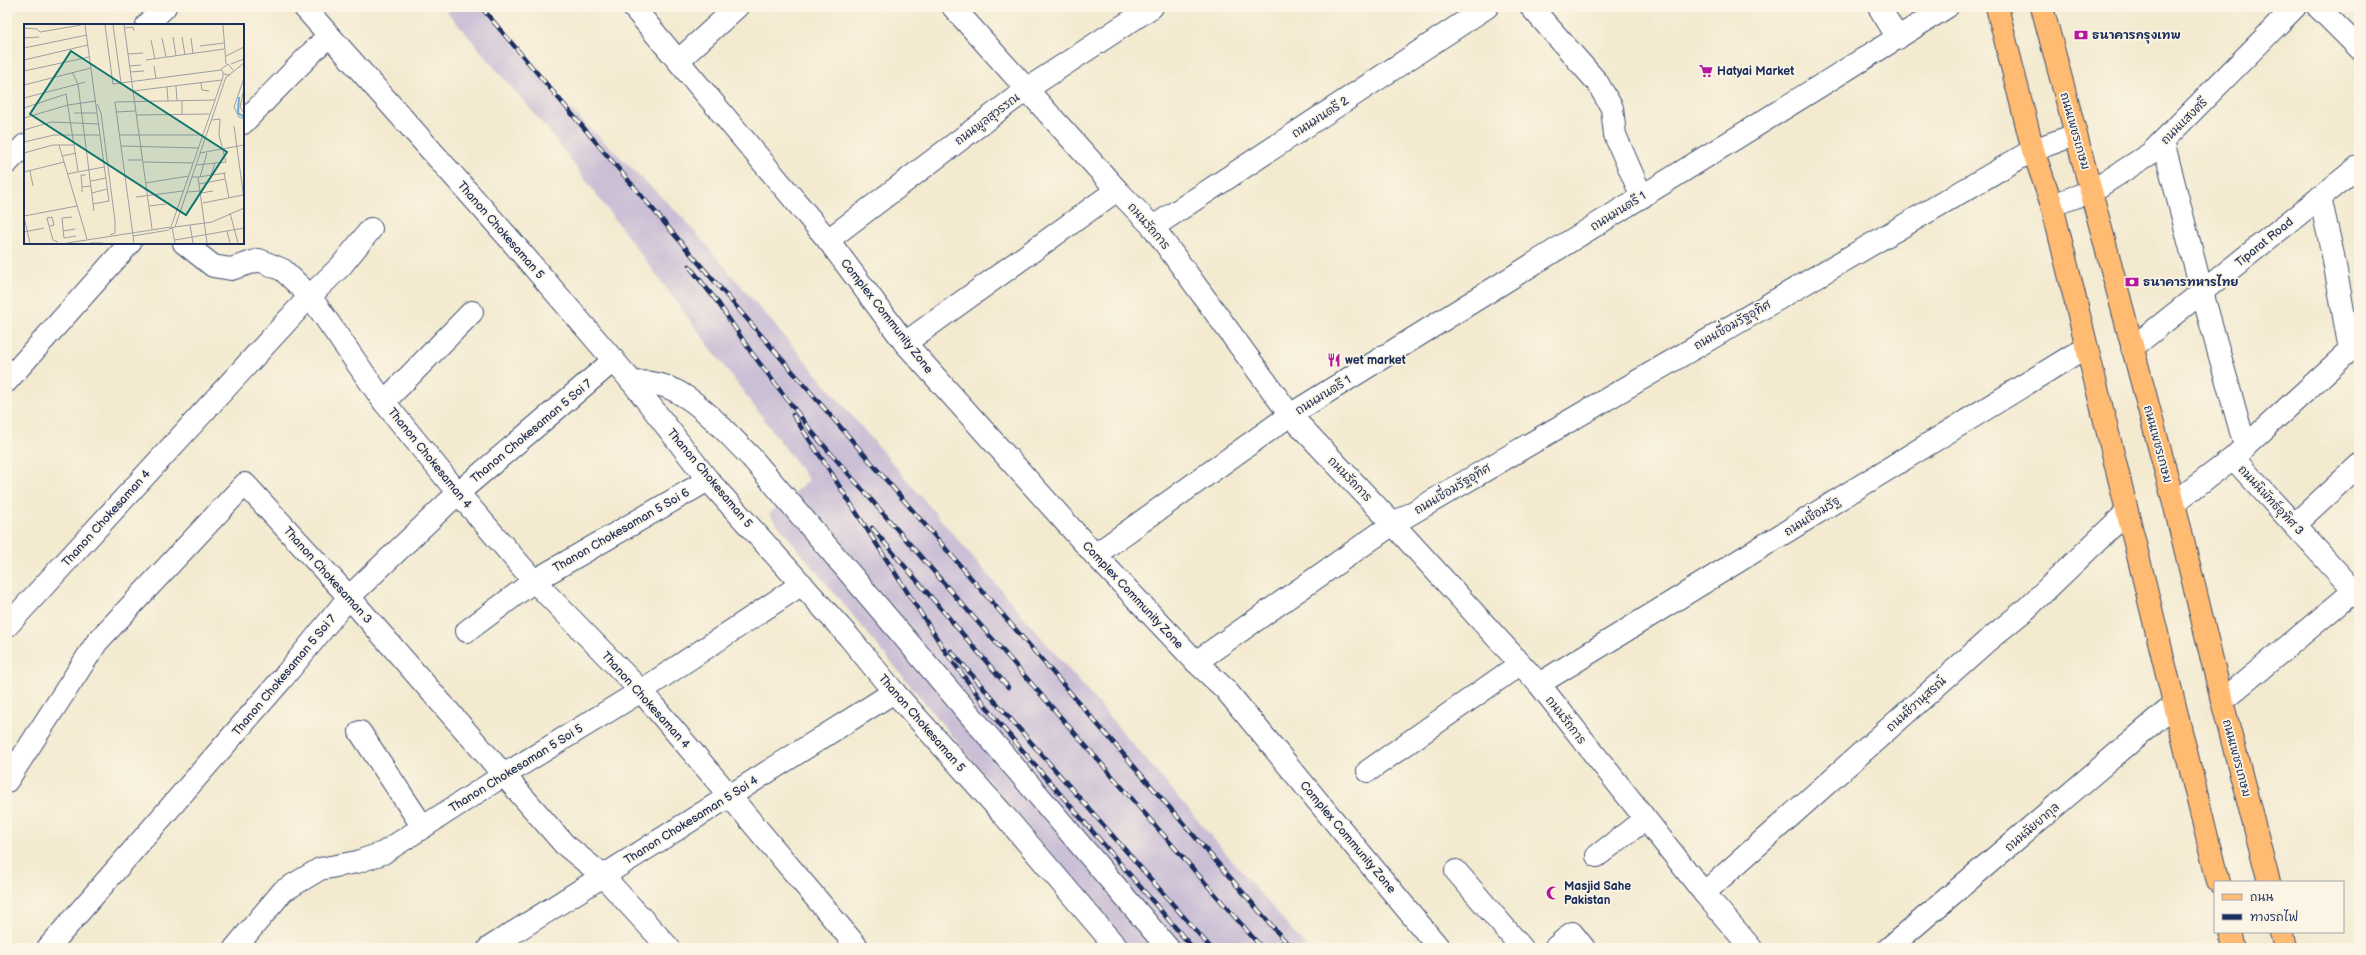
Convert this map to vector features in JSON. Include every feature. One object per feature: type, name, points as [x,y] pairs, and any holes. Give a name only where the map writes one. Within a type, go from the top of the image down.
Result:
[{"type":"main road","points":[[1997,7],[2034,150],[2052,205],[2126,513],[2218,881]]},
{"type":"main road","name":"ถนนเพชรเกษม","points":[[2042,7],[2174,503],[2222,701],[2269,881]]},
{"type":"main road","points":[[2230,933],[2234,948]]},
{"type":"main road","points":[[2281,933],[2285,948]]},
{"type":"street","points":[[148,24],[166,7]]},
{"type":"street","name":"Thanon Chokesaman 5","points":[[304,7],[328,36],[507,236],[633,383],[708,480],[802,584],[894,692],[1002,813],[1117,948]]},
{"type":"street","name":"Complex Community Zone","points":[[633,7],[679,60],[828,240],[905,343],[1095,555],[1196,662],[1225,689],[1439,948]]},
{"type":"street","points":[[679,60],[737,7]]},
{"type":"street","name":"ถนนรัถการ","points":[[953,7],[1117,190],[1153,227],[1290,415],[1393,524],[1539,684],[1704,893],[1751,948]]},
{"type":"street","name":"ถนนพูลสุวรรณ","points":[[828,240],[1027,88],[1152,7]]},
{"type":"street","name":"ถนนมนตรี 2","points":[[1153,227],[1487,7]]},
{"type":"street","points":[[1531,7],[1560,42],[1577,58],[1612,108],[1615,135],[1642,197]]},
{"type":"street","points":[[1879,7],[1898,38]]},
{"type":"street","name":"ถนนมนตรี 1","points":[[1095,555],[1290,415],[1947,7]]},
{"type":"street","name":"ถนนเเสงศรี","points":[[2052,205],[2092,191],[2151,154],[2296,7]]},
{"type":"street","points":[[2318,7],[2359,48]]},
{"type":"street","points":[[244,122],[328,36]]},
{"type":"street","name":"ถนนเชื่อมรัฐอุทิศ","points":[[1196,662],[1393,524],[2034,150],[2075,135]]},
{"type":"street","points":[[2163,141],[2202,292],[2239,452],[2354,346],[2320,197]]},
{"type":"street","points":[[7,162],[24,146]]},
{"type":"street","name":"Tiparat Road","points":[[2132,348],[2359,166]]},
{"type":"street","points":[[905,343],[1117,190]]},
{"type":"street","points":[[185,244],[212,266],[231,269],[259,260],[284,270],[310,296],[341,266],[371,229]]},
{"type":"street","points":[[7,381],[129,244]]},
{"type":"street","name":"Thanon Chokesaman 4","points":[[7,626],[310,296],[384,402],[458,493],[534,580],[641,691],[858,948]]},
{"type":"street","points":[[384,402],[472,312]]},
{"type":"street","name":"ถนนเชื่อมรัฐ","points":[[1539,684],[2086,347]]},
{"type":"street","name":"Thanon Chokesaman 5 Soi 7","points":[[48,948],[282,679],[349,597],[458,493],[614,360]]},
{"type":"street","points":[[633,383],[647,381],[671,388],[695,404],[751,457],[1168,948]]},
{"type":"street","name":"ถนนนิพัทธ์อุทิศ 3","points":[[2174,503],[2239,452],[2294,525],[2356,593]]},
{"type":"street","points":[[2294,525],[2359,465]]},
{"type":"street","name":"Thanon Chokesaman 5 Soi 6","points":[[467,631],[534,580],[708,480]]},
{"type":"street","name":"Thanon Chokesaman 3","points":[[7,781],[97,642],[246,484],[349,597],[564,844],[602,875],[669,948]]},
{"type":"street","name":"ถนนชีวานุสรณ์","points":[[1704,893],[1987,640],[2025,610],[2126,513]]},
{"type":"street","name":"Thanon Chokesaman 5 Soi 5","points":[[235,948],[282,891],[320,869],[358,862],[383,853],[504,775],[641,691],[802,584]]},
{"type":"street","points":[[2222,701],[2356,593]]},
{"type":"street","points":[[1368,770],[1520,664]]},
{"type":"street","name":"Thanon Chokesaman 5 Soi 4","points":[[489,948],[602,875],[730,797],[894,692]]},
{"type":"street","name":"ถนนฉัยยากุล","points":[[1889,948],[2174,705]]},
{"type":"street","points":[[360,732],[423,827]]},
{"type":"street","points":[[1597,856],[1645,819]]},
{"type":"street","points":[[1456,871],[1522,948]]},
{"type":"street","points":[[1555,948],[1572,933],[1584,948]]},
{"type":"shaded area","points":[[443,7],[485,7],[558,97],[683,218],[1307,948],[1127,948],[769,514],[809,480],[549,131]]},
{"type":"railway","points":[[481,7],[696,260],[1291,948]]},
{"type":"railway","points":[[689,266],[719,304],[753,355]]},
{"type":"railway","points":[[751,352],[813,433],[1262,948]]},
{"type":"railway","points":[[793,415],[834,477]]},
{"type":"railway","points":[[831,473],[947,654],[998,722],[1193,948]]},
{"type":"railway","points":[[872,528],[1008,687]]},
{"type":"railway","points":[[951,651],[1211,948]]},
{"type":"place","name":"ธนาคารกรุงเทพ","points":[[2081,35]]},
{"type":"place","name":"Hatyai Market","points":[[1706,71]]},
{"type":"place","name":"ธนาคารทหารไทย","points":[[2132,282]]},
{"type":"place","name":"wet market","points":[[1334,360]]},
{"type":"place","name":"Masjid Sahe Pakistan","points":[[1553,893]]}]
